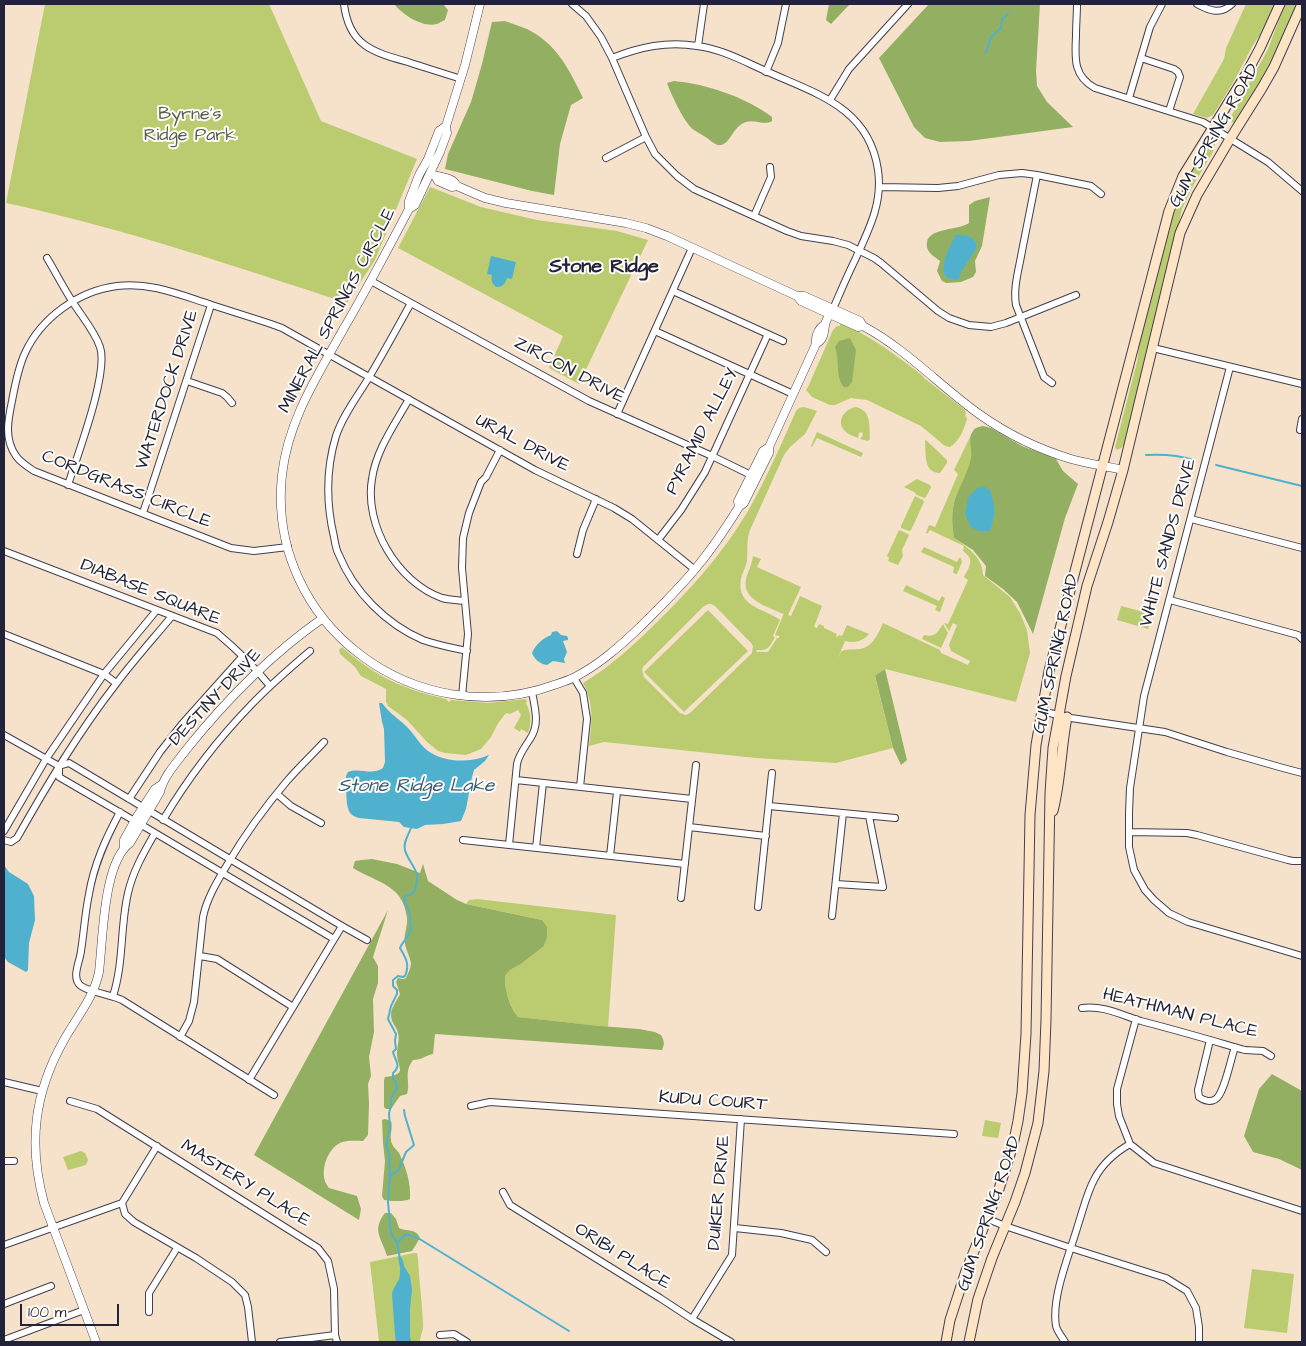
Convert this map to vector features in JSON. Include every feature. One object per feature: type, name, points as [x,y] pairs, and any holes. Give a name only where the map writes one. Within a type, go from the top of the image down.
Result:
[{"type":"main road","name":"GUM SPRING ROAD","points":[[946,1342],[950,1320],[966,1271],[999,1189],[1018,1121],[1025,1060],[1030,815],[1036,744],[1041,711],[1057,639],[1169,211],[1183,176],[1214,128],[1260,48],[1280,4]]},
{"type":"main road","name":"GUM SPRING ROAD","points":[[969,1342],[980,1293],[1025,1173],[1038,1123],[1046,1020],[1049,828],[1053,748],[1063,716],[1086,586],[1108,522],[1123,470],[1154,348],[1180,233],[1197,195],[1274,67],[1302,4]]},
{"type":"street","points":[[344,4],[346,17],[352,30],[366,47],[461,78]]},
{"type":"street","points":[[446,126],[461,78],[480,4]]},
{"type":"street","points":[[572,4],[594,26],[612,58],[655,154],[677,176],[694,189],[794,234],[848,245],[881,263],[938,311],[949,318],[969,325],[991,327],[1006,323],[1076,295]]},
{"type":"street","points":[[698,46],[704,4]]},
{"type":"street","points":[[766,72],[778,43],[786,4]]},
{"type":"street","points":[[830,100],[849,70],[908,4]]},
{"type":"street","points":[[1077,4],[1075,59],[1081,76],[1090,85],[1203,122],[1268,162],[1302,191]]},
{"type":"street","points":[[1129,98],[1150,27],[1162,4]]},
{"type":"street","points":[[1197,4],[1216,12],[1224,10],[1232,4]]},
{"type":"street","points":[[612,58],[643,47],[679,44],[698,46],[722,52],[830,100],[850,115],[865,134],[875,157],[880,187],[876,210],[831,311]]},
{"type":"street","points":[[1141,58],[1178,72],[1180,77],[1169,111]]},
{"type":"street","name":"MINERAL SPRINGS CIRCLE","points":[[409,209],[408,201],[439,131],[446,126]]},
{"type":"street","name":"MINERAL SPRINGS CIRCLE","points":[[446,126],[446,137],[433,175],[415,205],[409,209],[396,237],[297,415],[285,453],[282,478],[281,499],[288,547],[308,595],[338,636],[359,655],[386,673],[429,690],[462,696],[503,697],[532,692],[574,678],[616,650],[657,610],[694,569],[714,544],[738,507],[738,501],[754,477],[763,451],[769,447],[816,344],[815,338],[831,311]]},
{"type":"street","points":[[606,158],[646,137]]},
{"type":"street","points":[[754,216],[771,176],[770,167]]},
{"type":"street","points":[[422,170],[455,182],[457,186],[479,195],[506,203],[615,221],[656,232],[798,296],[801,301],[860,322],[863,326],[901,351],[979,414],[1014,436],[1073,460],[1123,470]]},
{"type":"street","points":[[880,187],[938,188],[958,186],[999,175],[1018,173],[1091,186],[1101,194]]},
{"type":"street","points":[[1037,175],[1015,293],[1016,305],[1044,377],[1052,383]]},
{"type":"street","points":[[617,414],[692,248]]},
{"type":"street","points":[[47,258],[100,347],[102,364],[96,397],[68,485]]},
{"type":"street","name":"ZIRCON DRIVE","points":[[371,281],[589,401],[712,456],[754,477]]},
{"type":"street","name":"CORDGRASS CIRCLE","points":[[288,547],[254,551],[231,548],[34,471],[17,457],[9,440],[7,425],[16,377],[24,354],[40,329],[60,310],[91,292],[128,285],[143,285],[172,291],[282,328],[329,355]]},
{"type":"street","points":[[673,291],[783,341]]},
{"type":"street","points":[[411,303],[337,433],[330,461],[328,503],[338,555],[367,600],[385,617],[423,640],[467,651]]},
{"type":"street","name":"WATERDOCK DRIVE","points":[[143,513],[211,305]]},
{"type":"street","points":[[656,331],[793,394]]},
{"type":"street","name":"PYRAMID ALLEY","points":[[658,540],[681,510],[705,472],[768,334]]},
{"type":"street","points":[[1154,348],[1302,384]]},
{"type":"street","name":"URAL DRIVE","points":[[329,355],[535,470],[614,508],[632,519],[694,569]]},
{"type":"street","name":"WHITE SANDS DRIVE","points":[[1230,367],[1147,684],[1130,788],[1130,855],[1134,870],[1145,890],[1169,913],[1188,922],[1302,956]]},
{"type":"street","points":[[187,381],[222,393],[232,403]]},
{"type":"street","points":[[409,399],[378,454],[372,479],[371,501],[375,518],[389,554],[401,570],[427,591],[442,598],[465,601]]},
{"type":"street","points":[[1300,430],[1302,418]]},
{"type":"street","points":[[462,696],[468,634],[462,568],[463,538],[469,513],[481,482],[486,477],[500,450]]},
{"type":"street","points":[[577,554],[583,530],[596,499]]},
{"type":"street","points":[[1191,519],[1302,548]]},
{"type":"street","name":"DIABASE SQUARE","points":[[4,551],[217,633],[258,670],[270,686]]},
{"type":"street","points":[[1170,600],[1298,635],[1302,639]]},
{"type":"street","points":[[4,831],[46,759],[104,674],[156,611]]},
{"type":"street","points":[[4,840],[11,842],[16,838],[86,725],[116,683],[172,616]]},
{"type":"street","name":"DESTINY DRIVE","points":[[96,1342],[44,1203],[36,1167],[36,1130],[42,1091],[48,1072],[59,1050],[93,991],[99,972],[108,893],[116,864],[124,847],[124,840],[146,810],[155,789],[161,786],[179,759],[230,698],[292,640],[323,618]]},
{"type":"street","points":[[4,634],[104,674],[116,683]]},
{"type":"street","points":[[163,820],[195,770],[233,724],[270,686],[310,651]]},
{"type":"street","points":[[129,799],[160,752],[182,724],[242,657]]},
{"type":"street","points":[[574,678],[582,693],[587,719],[580,787]]},
{"type":"street","points":[[509,845],[517,764],[536,726],[537,718],[532,692]]},
{"type":"street","points":[[1041,711],[1165,732],[1227,752],[1302,772]]},
{"type":"street","points":[[4,735],[59,766],[69,763],[366,940]]},
{"type":"street","points":[[180,1037],[193,1009],[206,904],[230,859],[277,794],[324,742]]},
{"type":"street","points":[[681,898],[696,765]]},
{"type":"street","points":[[59,766],[59,777],[334,939]]},
{"type":"street","points":[[758,906],[772,773]]},
{"type":"street","points":[[516,780],[692,799]]},
{"type":"street","points":[[536,848],[543,783]]},
{"type":"street","points":[[610,856],[617,792]]},
{"type":"street","points":[[277,794],[291,806],[322,823]]},
{"type":"street","points":[[769,806],[894,818]]},
{"type":"street","points":[[120,812],[102,847],[95,868],[89,893],[76,977],[78,984],[122,1000],[274,1095]]},
{"type":"street","points":[[832,916],[843,813]]},
{"type":"street","points":[[836,884],[883,887],[869,816]]},
{"type":"street","points":[[689,827],[766,836]]},
{"type":"street","points":[[1129,832],[1187,833],[1288,860],[1302,861]]},
{"type":"street","points":[[113,996],[118,974],[128,892],[137,867],[155,833]]},
{"type":"street","points":[[464,840],[685,864]]},
{"type":"street","points":[[250,1080],[342,926]]},
{"type":"street","points":[[200,956],[217,959],[293,1007]]},
{"type":"street","name":"HEATHMAN PLACE","points":[[1082,1008],[1103,1008],[1248,1051],[1263,1051],[1270,1056]]},
{"type":"street","points":[[1136,1019],[1117,1089],[1119,1116],[1130,1144],[1154,1163],[1172,1170],[1302,1210]]},
{"type":"street","points":[[1210,1040],[1198,1090],[1199,1097],[1204,1101],[1217,1099],[1222,1091],[1235,1047]]},
{"type":"street","points":[[4,1082],[42,1091]]},
{"type":"street","name":"MASTERY PLACE","points":[[70,1101],[97,1109],[318,1248],[328,1261],[334,1288],[336,1339]]},
{"type":"street","name":"KUDU COURT","points":[[471,1106],[490,1102],[954,1134]]},
{"type":"street","name":"DUIKER DRIVE","points":[[692,1319],[732,1255],[741,1119]]},
{"type":"street","points":[[1065,1342],[1056,1327],[1055,1312],[1059,1288],[1088,1196],[1095,1178],[1105,1164],[1117,1152],[1130,1144]]},
{"type":"street","points":[[4,1245],[122,1203],[157,1146]]},
{"type":"street","points":[[4,1161],[14,1160]]},
{"type":"street","name":"ORIBI PLACE","points":[[504,1192],[510,1205],[731,1342]]},
{"type":"street","points":[[122,1203],[125,1214],[134,1222],[196,1258],[232,1282],[245,1295],[252,1342]]},
{"type":"street","points":[[988,1219],[1166,1278],[1187,1291],[1196,1308],[1199,1328],[1198,1342]]},
{"type":"street","points":[[735,1228],[781,1232],[812,1240],[826,1252]]},
{"type":"street","points":[[149,1312],[148,1293],[177,1248]]},
{"type":"street","points":[[4,1304],[51,1286]]},
{"type":"street","points":[[4,1340],[84,1310]]},
{"type":"street","points":[[440,1335],[454,1334],[467,1342]]},
{"type":"street","points":[[280,1342],[336,1339]]},
{"type":"green space","name":"Byrne's Ridge Park","points":[[45,4],[269,4],[321,121],[417,159],[375,260],[347,303],[135,236],[6,203]]},
{"type":"green space","points":[[394,4],[443,4],[448,10],[445,20],[432,25],[408,16]]},
{"type":"green space","points":[[829,4],[850,4],[831,24],[826,20]]},
{"type":"green space","points":[[929,4],[1040,4],[1036,71],[1037,86],[1047,102],[1073,127],[969,141],[940,142],[925,138],[914,127],[879,58]]},
{"type":"green space","points":[[1246,4],[1276,4],[1266,26],[1213,115],[1207,118],[1193,114],[1224,59],[1226,48]]},
{"type":"green space","points":[[1285,4],[1298,4],[1262,79],[1236,121],[1232,123],[1232,115],[1268,49]]},
{"type":"green space","points":[[505,21],[527,29],[546,42],[567,67],[583,98],[571,105],[560,144],[554,195],[445,169],[448,154],[471,102],[492,22]]},
{"type":"green space","points":[[674,81],[712,88],[738,98],[772,117],[772,121],[766,123],[746,122],[738,127],[724,144],[715,144],[694,130],[682,115],[667,83]]},
{"type":"green space","points":[[1212,143],[1215,144],[1213,152],[1182,209],[1126,443],[1117,450],[1115,447],[1137,362],[1141,333],[1174,210],[1189,174],[1205,148]]},
{"type":"green space","points":[[430,187],[481,207],[537,220],[617,231],[648,240],[579,384],[549,368],[563,336],[398,248]]},
{"type":"green space","points":[[990,197],[982,246],[975,261],[976,272],[973,277],[961,282],[946,283],[942,281],[937,271],[940,261],[927,248],[929,237],[933,234],[969,223],[969,205],[975,201]]},
{"type":"green space","points":[[842,323],[894,354],[965,410],[967,418],[965,426],[953,445],[950,447],[945,446],[921,426],[867,400],[851,398],[835,405],[830,405],[812,397],[806,390],[833,330]]},
{"type":"green space","points":[[850,338],[856,350],[852,382],[848,387],[844,387],[841,383],[835,347],[839,341]]},
{"type":"green space","points":[[804,407],[817,411],[805,434],[784,455],[748,538],[747,561],[741,579],[743,596],[753,606],[780,620],[770,646],[756,652],[768,652],[777,638],[779,638],[779,636],[775,635],[784,613],[757,602],[748,592],[746,579],[753,556],[761,559],[757,567],[801,587],[788,615],[791,616],[800,596],[822,606],[814,627],[817,628],[819,624],[824,626],[824,628],[837,634],[836,637],[842,636],[847,625],[869,634],[864,639],[858,641],[845,641],[838,658],[844,650],[860,649],[869,645],[883,623],[968,665],[970,661],[951,651],[949,645],[957,625],[953,623],[949,631],[944,623],[948,624],[968,580],[964,577],[970,560],[963,551],[964,546],[930,530],[926,533],[929,525],[935,527],[936,525],[958,474],[954,470],[972,433],[971,462],[968,473],[955,499],[953,509],[954,538],[969,549],[977,558],[983,575],[1010,597],[1020,613],[1027,630],[1030,653],[1016,702],[885,669],[875,677],[893,748],[836,763],[756,758],[604,742],[589,746],[591,706],[583,683],[612,663],[639,640],[682,597],[717,556],[748,511],[799,408]],"holes":[[[711,604],[751,643],[753,646],[752,653],[686,715],[680,713],[644,677],[642,670],[703,607]]]},
{"type":"green space","points":[[856,407],[865,412],[869,420],[870,439],[868,441],[860,439],[863,435],[862,432],[859,433],[858,438],[847,433],[841,424],[842,416],[848,410]]},
{"type":"green space","points":[[977,427],[991,428],[1022,446],[1056,459],[1063,471],[1078,484],[1065,518],[1033,634],[1017,602],[985,576],[986,566],[973,550],[954,538],[953,509],[955,499],[970,463],[971,434]]},
{"type":"green space","points":[[817,432],[863,453],[861,457],[817,438],[812,447]]},
{"type":"green space","points":[[926,440],[947,460],[940,473],[931,470],[926,462]]},
{"type":"green space","points":[[917,479],[931,487],[924,498],[904,487]]},
{"type":"green space","points":[[915,496],[924,502],[909,531],[901,528],[901,526]]},
{"type":"green space","points":[[899,530],[909,535],[902,550],[903,556],[898,565],[888,561],[889,558],[887,556]]},
{"type":"green space","points":[[924,547],[957,562],[961,558],[962,562],[957,574],[953,573],[954,567],[921,552]]},
{"type":"green space","points":[[906,585],[939,601],[942,596],[945,598],[940,612],[935,610],[937,606],[903,591]]},
{"type":"green space","points":[[1121,606],[1152,614],[1148,629],[1117,620]]},
{"type":"green space","points":[[708,610],[748,651],[684,712],[644,672]]},
{"type":"green space","points":[[943,624],[948,633],[941,648],[922,639],[924,635],[931,636],[936,634]]},
{"type":"green space","points":[[342,647],[379,674],[403,686],[446,699],[449,702],[451,700],[488,703],[525,699],[530,718],[528,733],[521,729],[520,732],[514,728],[521,715],[518,710],[505,714],[481,749],[466,755],[438,751],[407,720],[388,706],[386,702],[386,689],[361,676],[355,667],[340,654],[339,650]]},
{"type":"green space","points":[[885,669],[907,760],[901,765],[893,748],[875,676]]},
{"type":"green space","points":[[372,859],[397,864],[420,873],[423,864],[428,881],[457,900],[466,904],[542,920],[547,927],[547,938],[543,947],[510,970],[505,976],[508,998],[518,1017],[655,1032],[661,1035],[663,1039],[662,1050],[435,1034],[433,1054],[413,1060],[408,1069],[407,1094],[400,1096],[391,1109],[386,1109],[384,1107],[385,1077],[397,1074],[400,1070],[397,1058],[399,1036],[391,1015],[400,994],[396,982],[398,978],[406,978],[411,963],[405,941],[407,918],[405,907],[400,898],[388,886],[353,868],[355,861]]},
{"type":"green space","points":[[477,899],[616,915],[608,1027],[518,1017],[508,998],[505,976],[510,970],[543,947],[542,920],[466,904],[469,900]]},
{"type":"green space","points":[[388,910],[373,957],[378,966],[378,983],[373,999],[374,1032],[369,1057],[371,1076],[368,1084],[368,1135],[363,1141],[345,1141],[336,1146],[326,1159],[324,1170],[325,1182],[329,1188],[357,1196],[361,1209],[359,1220],[254,1155]]},
{"type":"green space","points":[[1272,1074],[1302,1091],[1302,1170],[1279,1159],[1253,1152],[1244,1136],[1259,1089]]},
{"type":"green space","points":[[382,1120],[391,1121],[391,1142],[399,1153],[408,1175],[410,1199],[408,1200],[384,1200],[382,1196],[385,1161]]},
{"type":"green space","points":[[985,1120],[1001,1123],[998,1138],[982,1136]]},
{"type":"green space","points":[[81,1151],[85,1153],[88,1160],[86,1165],[68,1170],[63,1157]]},
{"type":"green space","points":[[385,1213],[391,1213],[396,1219],[399,1228],[414,1231],[418,1235],[420,1238],[412,1251],[387,1256],[378,1230]]},
{"type":"green space","points":[[417,1253],[418,1259],[423,1315],[420,1342],[379,1342],[370,1262]]},
{"type":"green space","points":[[1252,1269],[1294,1274],[1287,1333],[1244,1328]]},
{"type":"water","points":[[956,235],[969,236],[977,246],[959,278],[956,280],[946,276],[943,266]]},
{"type":"water","points":[[491,256],[516,262],[512,279],[507,278],[502,286],[496,287],[492,282],[492,275],[487,274]]},
{"type":"water","points":[[985,487],[990,490],[994,506],[994,516],[989,531],[979,531],[971,527],[965,514],[968,498],[977,488]]},
{"type":"water","points":[[557,631],[568,638],[568,640],[563,641],[567,652],[564,659],[565,663],[553,661],[547,665],[542,664],[536,660],[532,653],[540,642],[551,635],[552,632]]},
{"type":"water","name":"Stone Ridge Lake","points":[[379,703],[382,703],[407,727],[425,749],[435,755],[450,760],[466,760],[489,755],[474,770],[466,809],[461,821],[425,825],[417,829],[404,827],[399,822],[359,818],[353,816],[350,812],[347,799],[346,776],[348,772],[379,770],[383,768],[385,762],[384,729]]},
{"type":"water","points":[[4,865],[9,872],[28,884],[34,896],[35,920],[29,943],[28,970],[26,972],[8,962],[4,957]]},
{"type":"water","points":[[401,1257],[410,1276],[412,1290],[410,1309],[411,1342],[396,1342],[395,1335],[392,1294],[399,1279],[400,1268],[398,1258]]},
{"type":"waterway","points":[[986,53],[991,37],[1001,28],[1002,19],[1008,14]]},
{"type":"waterway","points":[[1146,455],[1171,455],[1194,460]]},
{"type":"waterway","points":[[1216,465],[1302,486]]},
{"type":"waterway","points":[[400,1259],[397,1243],[391,1233],[388,1202],[390,1172],[389,1154],[386,1144],[390,1129],[389,1113],[391,1098],[397,1088],[393,1078],[393,1073],[397,1068],[393,1052],[396,1049],[396,1034],[388,1019],[391,1006],[397,994],[397,990],[393,986],[393,980],[398,976],[405,976],[407,968],[406,958],[400,948],[411,930],[409,911],[404,898],[414,891],[417,878],[405,847],[405,842],[411,828]]},
{"type":"waterway","points":[[390,1177],[399,1169],[406,1152],[414,1145],[404,1110]]},
{"type":"waterway","points":[[397,1243],[406,1234],[418,1238],[569,1331]]},
{"type":"district","name":"Stone Ridge","points":[[604,268]]}]
